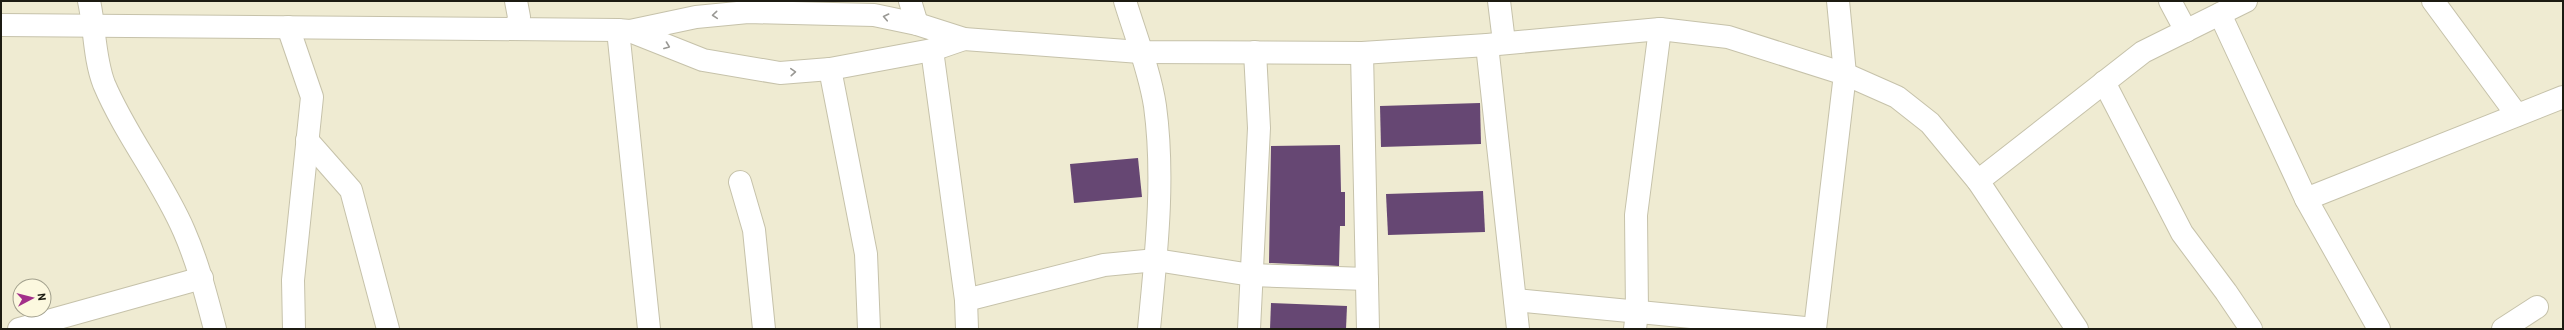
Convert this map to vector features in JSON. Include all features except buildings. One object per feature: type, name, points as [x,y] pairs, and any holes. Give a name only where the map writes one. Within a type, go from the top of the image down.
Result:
[{"type":"street","points":[[89,1],[95,26],[97,58],[104,83],[122,122],[183,230],[202,278],[215,329]]},
{"type":"street","points":[[516,1],[519,17],[516,29]]},
{"type":"street","points":[[910,1],[917,24]]},
{"type":"street","points":[[1125,1],[1155,104],[1160,168],[1156,260],[1149,329]]},
{"type":"street","points":[[1499,1],[1496,44],[1518,329]]},
{"type":"street","points":[[1515,300],[1636,320],[1815,329],[1846,74],[1838,1]]},
{"type":"street","points":[[2170,1],[2186,31]]},
{"type":"street","points":[[1978,181],[2143,52],[2246,1]]},
{"type":"street","points":[[2433,1],[2517,115]]},
{"type":"street","points":[[1,25],[624,31],[746,7],[874,15],[917,24],[964,39],[1140,52],[1362,53],[1496,44],[1660,29],[1728,37],[1846,74],[1897,98],[1930,122],[1978,181],[2077,329]]},
{"type":"street","points":[[2220,14],[2306,199],[2379,329]]},
{"type":"street","points":[[288,27],[312,97],[293,280],[294,329]]},
{"type":"street","points":[[1636,320],[1636,215],[1660,29]]},
{"type":"street","points":[[624,31],[703,60],[747,69],[780,73],[830,69],[932,50],[964,39]]},
{"type":"street","points":[[624,31],[649,329]]},
{"type":"street","points":[[932,50],[966,300],[967,329]]},
{"type":"street","points":[[1249,329],[1259,128],[1255,52]]},
{"type":"street","points":[[1362,53],[1368,329]]},
{"type":"street","points":[[830,69],[866,254],[869,329]]},
{"type":"street","points":[[2104,82],[2182,233],[2226,292],[2251,329]]},
{"type":"street","points":[[2306,199],[2563,97]]},
{"type":"street","points":[[307,140],[351,190],[388,329]]},
{"type":"street","points":[[740,182],[754,230],[764,329]]},
{"type":"street","points":[[966,300],[1104,265],[1156,260],[1251,275],[1367,279]]},
{"type":"street","points":[[19,329],[202,278]]},
{"type":"street","points":[[2503,329],[2537,307]]}]
